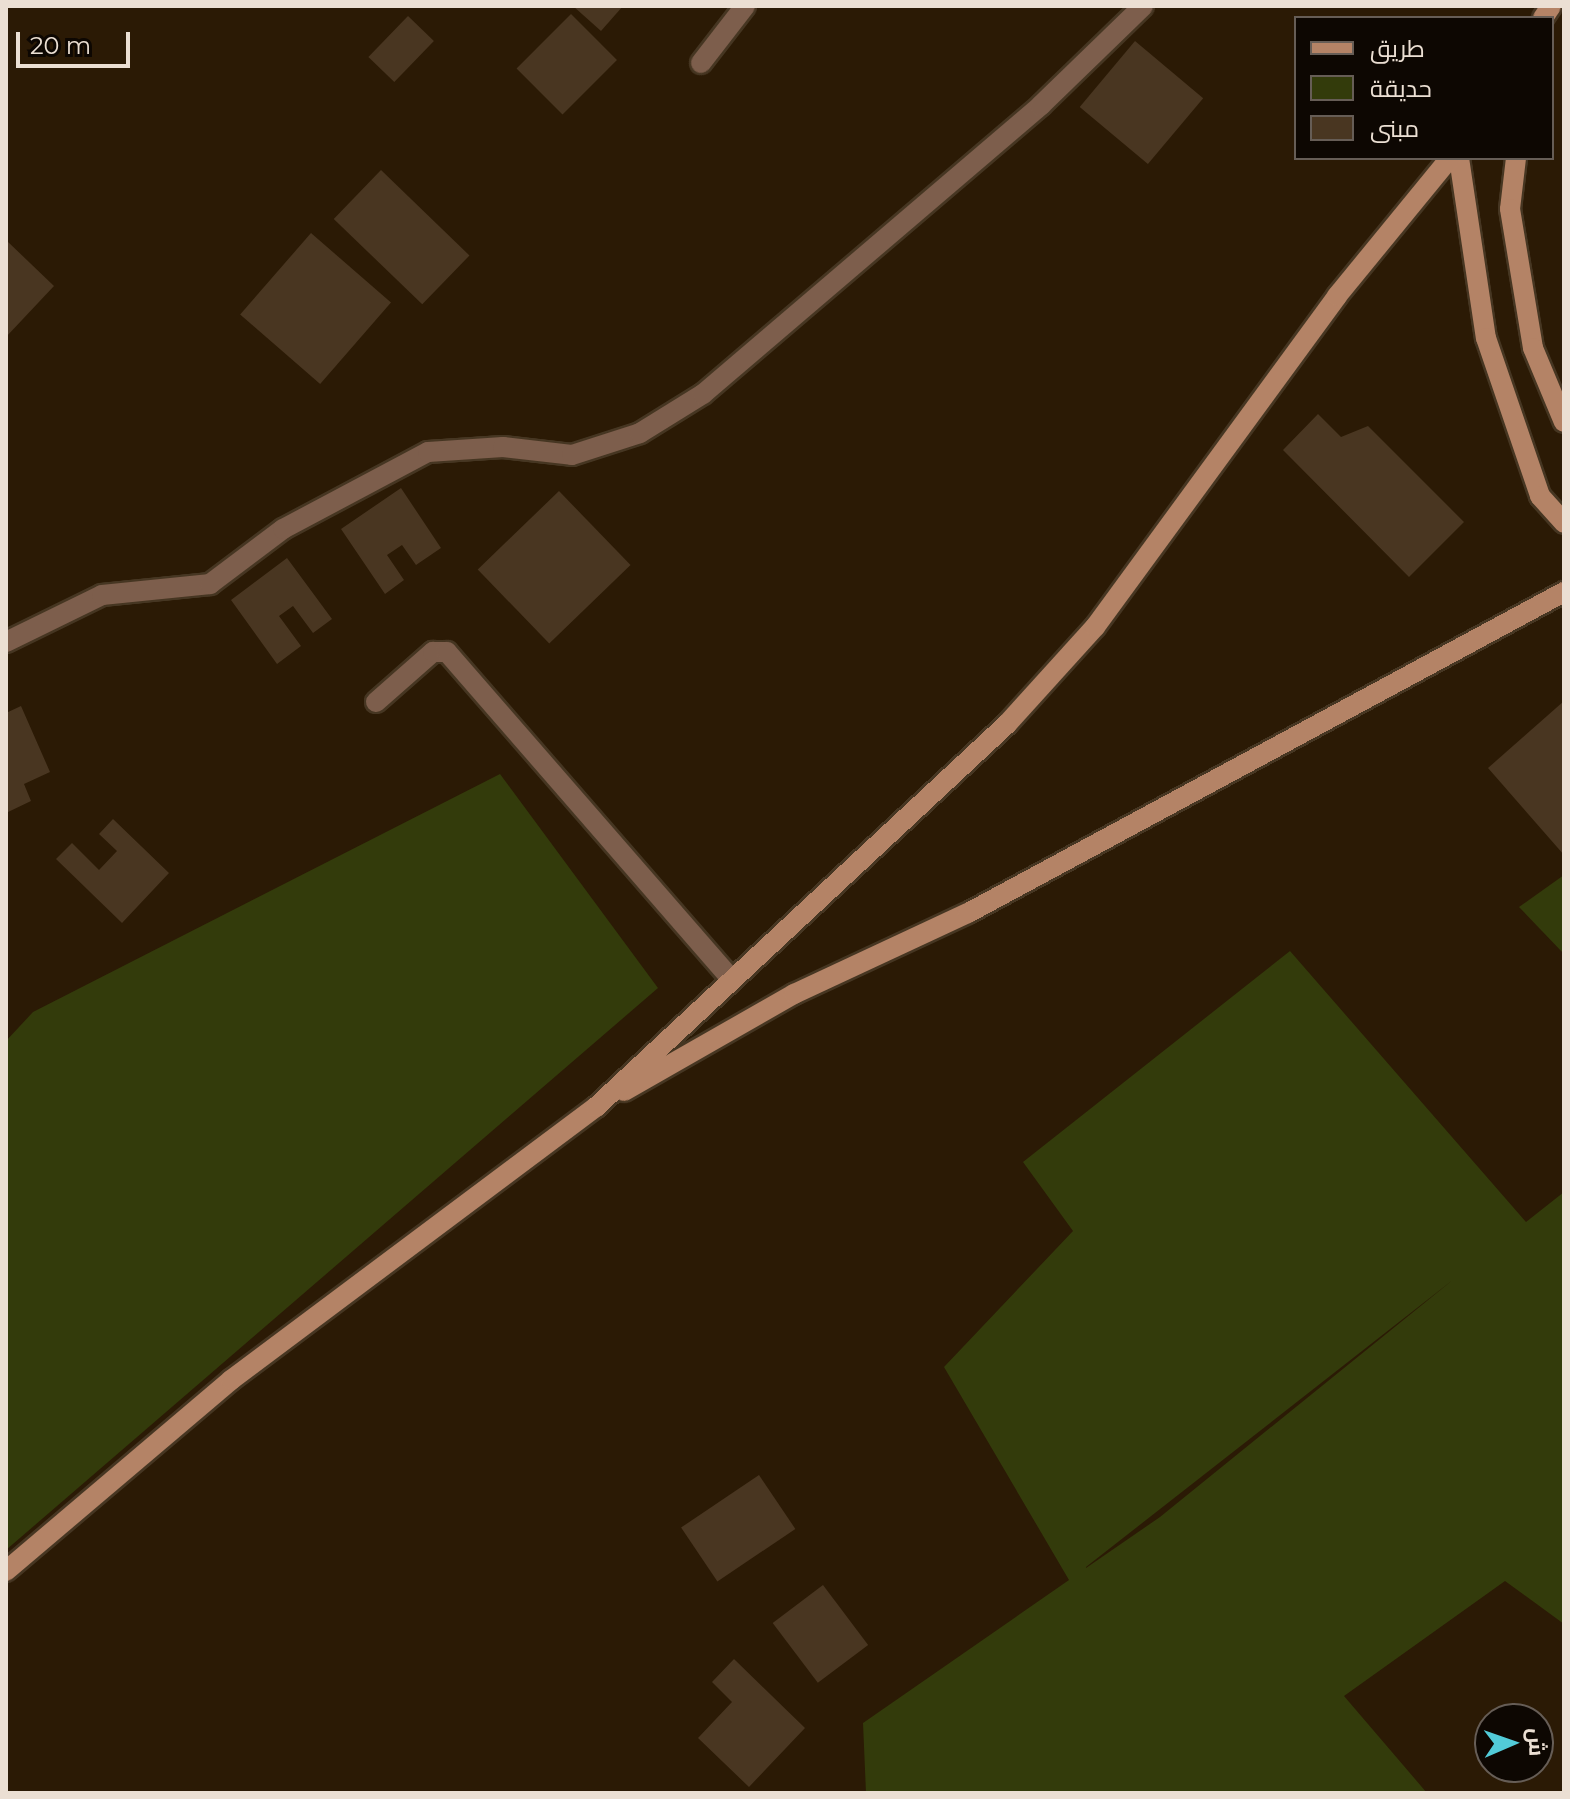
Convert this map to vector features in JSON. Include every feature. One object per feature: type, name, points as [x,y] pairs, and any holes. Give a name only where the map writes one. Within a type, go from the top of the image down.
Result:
[{"type":"street","points":[[701,63],[745,6]]},
{"type":"street","points":[[6,642],[102,595],[210,584],[283,529],[428,452],[503,447],[572,455],[640,433],[703,394],[1041,105],[1143,6]]},
{"type":"street","points":[[6,1571],[231,1380],[596,1107],[1007,724],[1095,627],[1337,296],[1448,160]]},
{"type":"street","points":[[1459,160],[1486,338],[1540,496],[1564,523]]},
{"type":"street","points":[[1516,160],[1510,209],[1533,348],[1564,422]]},
{"type":"street","points":[[596,1107],[794,994],[968,913],[1564,592]]},
{"type":"street","points":[[376,702],[433,652],[447,652],[731,979]]},
{"type":"green space","points":[[500,774],[658,988],[6,1550],[6,1041],[33,1012]]},
{"type":"green space","points":[[1564,875],[1564,954],[1519,907]]},
{"type":"green space","points":[[1290,951],[1526,1222],[1564,1192],[1564,1624],[1505,1581],[1344,1696],[1427,1793],[866,1793],[863,1723],[1069,1580],[944,1367],[1073,1231],[1023,1162]],"holes":[[[1454,1279],[1160,1517],[1086,1568]]]},
{"type":"building","points":[[573,6],[623,6],[601,31]]},
{"type":"building","points":[[571,14],[617,60],[563,114],[517,68]]},
{"type":"building","points":[[408,16],[434,41],[394,82],[368,57]]},
{"type":"building","points":[[1135,41],[1203,98],[1148,164],[1080,107]]},
{"type":"building","points":[[381,170],[469,255],[422,304],[334,219]]},
{"type":"building","points":[[311,233],[391,303],[320,384],[240,315]]},
{"type":"building","points":[[6,240],[54,286],[6,337]]},
{"type":"building","points":[[1318,414],[1341,437],[1368,426],[1464,522],[1409,577],[1283,450]]},
{"type":"building","points":[[401,488],[441,548],[416,565],[402,545],[387,555],[404,580],[385,594],[341,529]]},
{"type":"building","points":[[559,491],[631,565],[549,644],[478,569]]},
{"type":"building","points":[[287,558],[332,619],[313,633],[293,606],[279,616],[301,646],[277,664],[231,600]]},
{"type":"building","points":[[1564,701],[1564,855],[1488,768]]},
{"type":"building","points":[[21,706],[50,772],[24,784],[31,801],[6,813],[6,713]]},
{"type":"building","points":[[113,819],[169,873],[122,923],[56,859],[72,843],[99,870],[117,851],[99,834]]},
{"type":"building","points":[[759,1475],[795,1529],[717,1581],[681,1528]]},
{"type":"building","points":[[823,1585],[868,1645],[818,1683],[773,1623]]},
{"type":"building","points":[[734,1659],[805,1728],[749,1787],[698,1738],[732,1702],[712,1682]]}]
